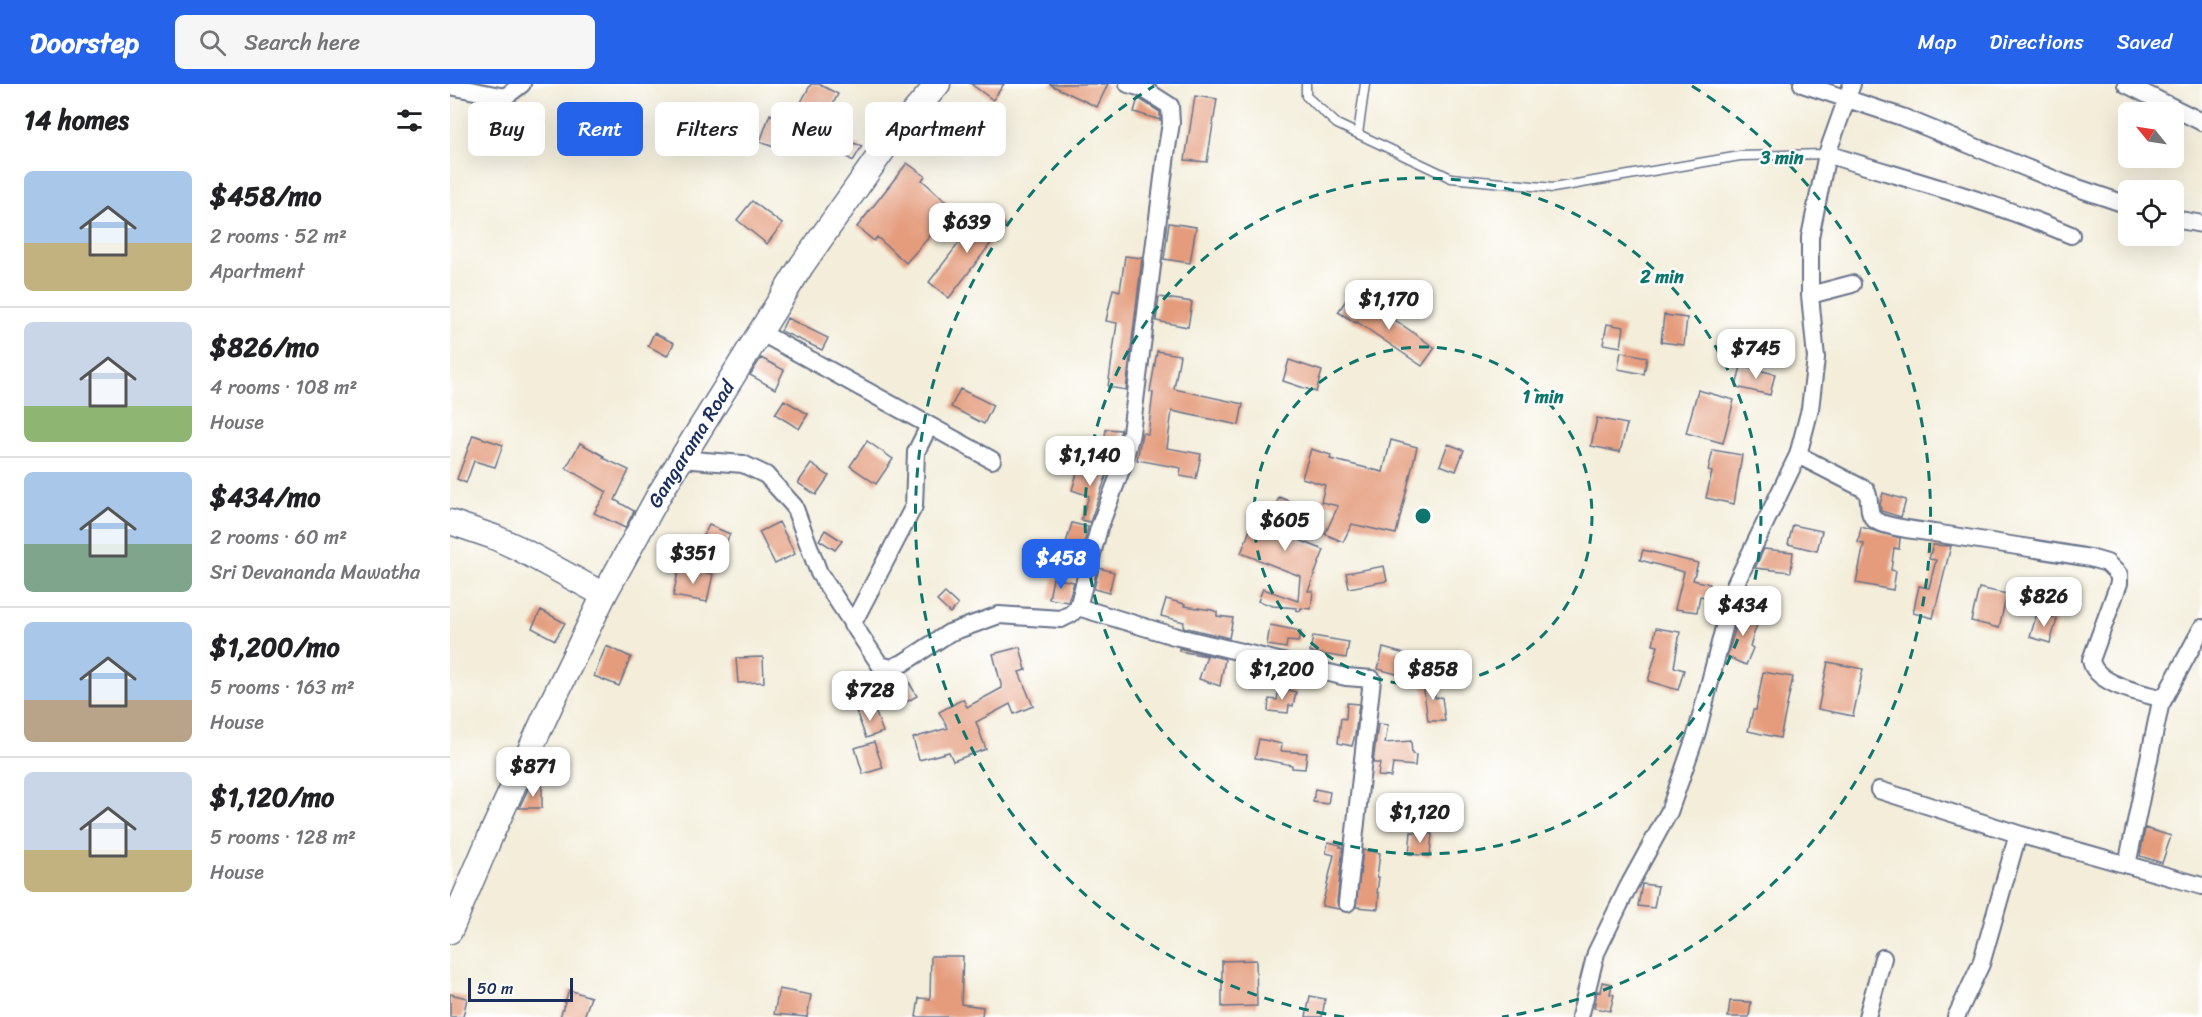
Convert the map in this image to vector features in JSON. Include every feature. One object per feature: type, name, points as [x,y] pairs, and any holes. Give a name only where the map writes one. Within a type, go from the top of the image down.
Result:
[{"type":"street","points":[[450,86],[505,97],[522,84]]},
{"type":"street","name":"Gangarama Road","points":[[450,931],[495,825],[604,595],[681,459],[833,219],[893,136],[938,84]]},
{"type":"street","points":[[681,459],[743,464],[766,475],[794,506],[819,573],[880,665],[891,668],[903,663],[949,633],[999,615],[1061,619],[1071,614],[1078,607],[1099,528],[1124,462],[1131,433],[1171,123],[1170,106],[1142,88],[1128,84]]},
{"type":"street","points":[[1802,84],[1849,91],[1902,117],[2063,183],[2118,202]]},
{"type":"street","points":[[2126,84],[2202,122]]},
{"type":"street","points":[[1580,1017],[1596,953],[1672,802],[1697,732],[1734,585],[1798,455],[1810,409],[1816,358],[1810,295],[1810,237],[1827,154],[1849,91]]},
{"type":"street","points":[[1827,154],[1946,189],[2071,235]]},
{"type":"street","points":[[2184,221],[2202,224]]},
{"type":"street","points":[[1810,295],[1852,284]]},
{"type":"street","points":[[760,332],[992,460]]},
{"type":"street","points":[[852,625],[914,507],[916,452],[929,426]]},
{"type":"street","points":[[1798,455],[1866,490],[1869,494],[1870,512],[1874,520],[1878,522],[1919,531],[2090,558],[2107,563],[2118,575],[2119,583],[2091,660],[2092,668],[2099,676],[2116,684],[2164,699]]},
{"type":"street","points":[[450,522],[518,548],[604,595]]},
{"type":"street","points":[[1078,607],[1174,636],[1346,677],[1372,679],[1347,903]]},
{"type":"street","points":[[2127,865],[2160,706],[2202,628]]},
{"type":"street","points":[[1879,790],[2018,834],[2202,886]]},
{"type":"street","points":[[1956,1017],[1981,964],[2018,834]]},
{"type":"street","points":[[1867,1017],[1882,958]]},
{"type":"lane","points":[[1306,84],[1306,96],[1337,124],[1451,178],[1553,188],[1740,156],[1827,154]]},
{"type":"lane","points":[[1359,134],[1365,84]]},
{"type":"building","points":[[811,84],[819,84],[838,94],[834,102],[801,102]]},
{"type":"building","points":[[971,84],[1004,84],[993,100]]},
{"type":"building","points":[[1049,84],[1108,84],[1097,107]]},
{"type":"building","points":[[1195,96],[1217,99],[1207,162],[1185,160]]},
{"type":"building","points":[[1138,98],[1160,112],[1160,120],[1134,112]]},
{"type":"building","points":[[770,114],[771,114],[771,146],[760,142]]},
{"type":"building","points":[[853,143],[862,146],[853,161],[845,156],[853,156]]},
{"type":"building","points":[[907,163],[925,176],[922,180],[954,209],[906,263],[877,237],[874,241],[857,227]]},
{"type":"building","points":[[752,201],[782,224],[767,244],[737,220]]},
{"type":"building","points":[[985,209],[1005,225],[949,298],[929,282]]},
{"type":"building","points":[[1169,223],[1196,227],[1190,263],[1164,259]]},
{"type":"building","points":[[1125,256],[1142,258],[1126,390],[1108,387],[1117,323],[1106,321],[1113,289],[1120,291]]},
{"type":"building","points":[[1159,297],[1192,302],[1188,327],[1156,321]]},
{"type":"building","points":[[1348,297],[1371,313],[1375,306],[1435,348],[1422,366],[1357,322],[1338,312]]},
{"type":"building","points":[[1664,315],[1687,318],[1684,345],[1661,342]]},
{"type":"building","points":[[787,318],[828,338],[822,350],[781,331]]},
{"type":"building","points":[[1607,324],[1624,327],[1621,347],[1603,344]]},
{"type":"building","points":[[654,333],[674,343],[667,356],[648,346]]},
{"type":"building","points":[[1157,351],[1180,355],[1174,389],[1243,404],[1239,425],[1172,411],[1167,448],[1201,454],[1196,479],[1180,476],[1181,468],[1137,460],[1142,433],[1148,434],[1153,393],[1150,392]]},
{"type":"building","points":[[1621,352],[1647,357],[1644,374],[1618,369]]},
{"type":"building","points":[[761,358],[784,370],[775,389],[750,375]]},
{"type":"building","points":[[1289,360],[1322,371],[1316,392],[1283,381]]},
{"type":"building","points":[[1741,366],[1775,374],[1770,395],[1736,387]]},
{"type":"building","points":[[960,389],[993,405],[984,424],[951,407]]},
{"type":"building","points":[[1698,390],[1734,400],[1723,443],[1686,433]]},
{"type":"building","points":[[784,400],[808,414],[799,429],[775,414]]},
{"type":"building","points":[[1597,418],[1627,424],[1620,452],[1591,446]]},
{"type":"building","points":[[1106,429],[1121,430],[1117,445],[1104,444]]},
{"type":"building","points":[[473,435],[503,445],[495,467],[474,461],[466,483],[457,479]]},
{"type":"building","points":[[1391,440],[1417,447],[1396,534],[1352,524],[1343,542],[1325,534],[1338,506],[1321,502],[1325,485],[1302,478],[1311,449],[1331,455],[1330,459],[1383,472]]},
{"type":"building","points":[[867,441],[893,459],[876,484],[850,466]]},
{"type":"building","points":[[580,443],[604,456],[603,458],[629,470],[615,500],[634,511],[625,528],[594,513],[607,492],[566,468]]},
{"type":"building","points":[[1448,444],[1464,450],[1456,471],[1440,465]]},
{"type":"building","points":[[1713,450],[1742,455],[1734,504],[1706,498],[1712,472],[1708,471]]},
{"type":"building","points":[[1080,463],[1108,471],[1090,522],[1081,520],[1089,496],[1072,490]]},
{"type":"building","points":[[811,464],[829,476],[816,495],[798,483]]},
{"type":"building","points":[[1883,493],[1906,500],[1901,517],[1881,511]]},
{"type":"building","points":[[1279,497],[1309,509],[1297,539],[1324,550],[1308,591],[1313,591],[1311,609],[1301,608],[1300,611],[1296,610],[1297,608],[1273,606],[1258,601],[1263,589],[1298,601],[1300,576],[1241,553],[1253,522],[1267,528]]},
{"type":"building","points":[[779,522],[795,554],[775,564],[759,532]]},
{"type":"building","points":[[1072,523],[1088,527],[1082,551],[1065,546]]},
{"type":"building","points":[[709,525],[730,534],[723,549],[702,539]]},
{"type":"building","points":[[1793,525],[1822,531],[1817,551],[1788,544]]},
{"type":"building","points":[[1861,527],[1900,538],[1899,549],[1894,548],[1891,570],[1896,571],[1893,590],[1856,583],[1864,544],[1858,543]]},
{"type":"building","points":[[825,530],[842,541],[835,550],[819,540]]},
{"type":"building","points":[[1933,545],[1951,546],[1933,618],[1913,613],[1919,586],[1929,588],[1936,560],[1929,559]]},
{"type":"building","points":[[1764,549],[1793,552],[1791,572],[1755,568]]},
{"type":"building","points":[[1643,550],[1698,563],[1693,580],[1710,584],[1707,597],[1700,596],[1697,612],[1675,609],[1684,572],[1640,560]]},
{"type":"building","points":[[1384,566],[1387,581],[1349,588],[1346,573]]},
{"type":"building","points":[[679,568],[713,574],[707,602],[673,596]]},
{"type":"building","points":[[1099,568],[1114,572],[1109,593],[1094,589]]},
{"type":"building","points":[[1053,578],[1074,582],[1068,602],[1049,599]]},
{"type":"building","points":[[1979,588],[2007,594],[1999,628],[1971,621]]},
{"type":"building","points":[[945,593],[958,605],[950,613],[937,601]]},
{"type":"building","points":[[1166,599],[1185,604],[1184,606],[1212,610],[1217,612],[1217,616],[1233,618],[1229,638],[1183,627],[1184,622],[1161,616]]},
{"type":"building","points":[[1741,609],[1760,615],[1750,646],[1753,648],[1746,665],[1727,657]]},
{"type":"building","points":[[541,610],[565,623],[555,640],[532,628]]},
{"type":"building","points":[[2037,613],[2057,619],[2050,643],[2030,637]]},
{"type":"building","points":[[1270,625],[1301,631],[1298,642],[1287,641],[1286,648],[1267,645]]},
{"type":"building","points":[[1656,628],[1680,632],[1674,667],[1684,670],[1678,690],[1648,681],[1658,646],[1653,645]]},
{"type":"building","points":[[1313,636],[1349,642],[1346,658],[1310,652]]},
{"type":"building","points":[[606,646],[631,657],[619,686],[594,676]]},
{"type":"building","points":[[1020,647],[1026,670],[1019,672],[1033,706],[1014,714],[1010,704],[976,722],[986,749],[953,761],[949,752],[919,760],[913,738],[948,728],[939,712],[963,699],[967,707],[1002,688],[993,654]]},
{"type":"building","points":[[1179,648],[1225,659],[1220,686],[1199,679],[1207,656],[1179,651]]},
{"type":"building","points":[[1383,648],[1409,655],[1407,677],[1378,669]]},
{"type":"building","points":[[763,657],[764,682],[738,683],[736,658]]},
{"type":"building","points":[[1828,662],[1863,669],[1853,716],[1818,709]]},
{"type":"building","points":[[1763,672],[1793,677],[1780,738],[1748,731],[1753,710],[1756,710]]},
{"type":"building","points":[[1433,676],[1435,698],[1442,697],[1445,721],[1428,721],[1422,677]]},
{"type":"building","points":[[907,679],[917,696],[896,708],[887,691]]},
{"type":"building","points":[[1279,688],[1296,692],[1293,706],[1289,705],[1288,713],[1268,711],[1269,699],[1277,700]]},
{"type":"building","points":[[1347,703],[1359,704],[1352,746],[1338,743],[1341,718],[1346,719]]},
{"type":"building","points":[[873,705],[883,732],[866,738],[856,711]]},
{"type":"building","points":[[1378,724],[1388,725],[1385,743],[1411,741],[1412,754],[1416,755],[1415,766],[1393,764],[1391,777],[1378,776],[1380,763],[1373,763]]},
{"type":"building","points":[[1259,739],[1282,744],[1281,751],[1307,753],[1305,769],[1292,768],[1292,765],[1255,758]]},
{"type":"building","points":[[874,742],[883,768],[863,774],[855,748]]},
{"type":"building","points":[[542,786],[542,808],[519,808],[529,787]]},
{"type":"building","points":[[1315,789],[1330,792],[1328,804],[1313,802]]},
{"type":"building","points":[[2145,828],[2171,836],[2162,863],[2140,856]]},
{"type":"building","points":[[1411,832],[1432,834],[1430,856],[1409,854]]},
{"type":"building","points":[[1328,842],[1343,847],[1337,902],[1339,909],[1322,906],[1334,855],[1326,853]]},
{"type":"building","points":[[1363,850],[1380,853],[1377,877],[1379,877],[1378,909],[1356,907]]},
{"type":"building","points":[[1642,884],[1658,886],[1654,908],[1638,906]]},
{"type":"building","points":[[931,956],[963,956],[961,1004],[983,1007],[982,1017],[916,1017],[919,998],[930,999]]},
{"type":"building","points":[[1256,960],[1257,1006],[1222,1007],[1222,961]]},
{"type":"building","points":[[1602,982],[1612,984],[1610,994],[1614,995],[1610,1011],[1594,1008],[1597,991],[1600,992]]},
{"type":"building","points":[[779,989],[811,995],[807,1017],[774,1014]]},
{"type":"building","points":[[569,990],[591,997],[584,1017],[560,1017]]},
{"type":"building","points":[[450,994],[467,998],[463,1017],[450,1017]]},
{"type":"building","points":[[1310,996],[1325,999],[1322,1017],[1306,1017]]},
{"type":"building","points":[[1730,1001],[1751,1002],[1749,1017],[1728,1017]]}]
